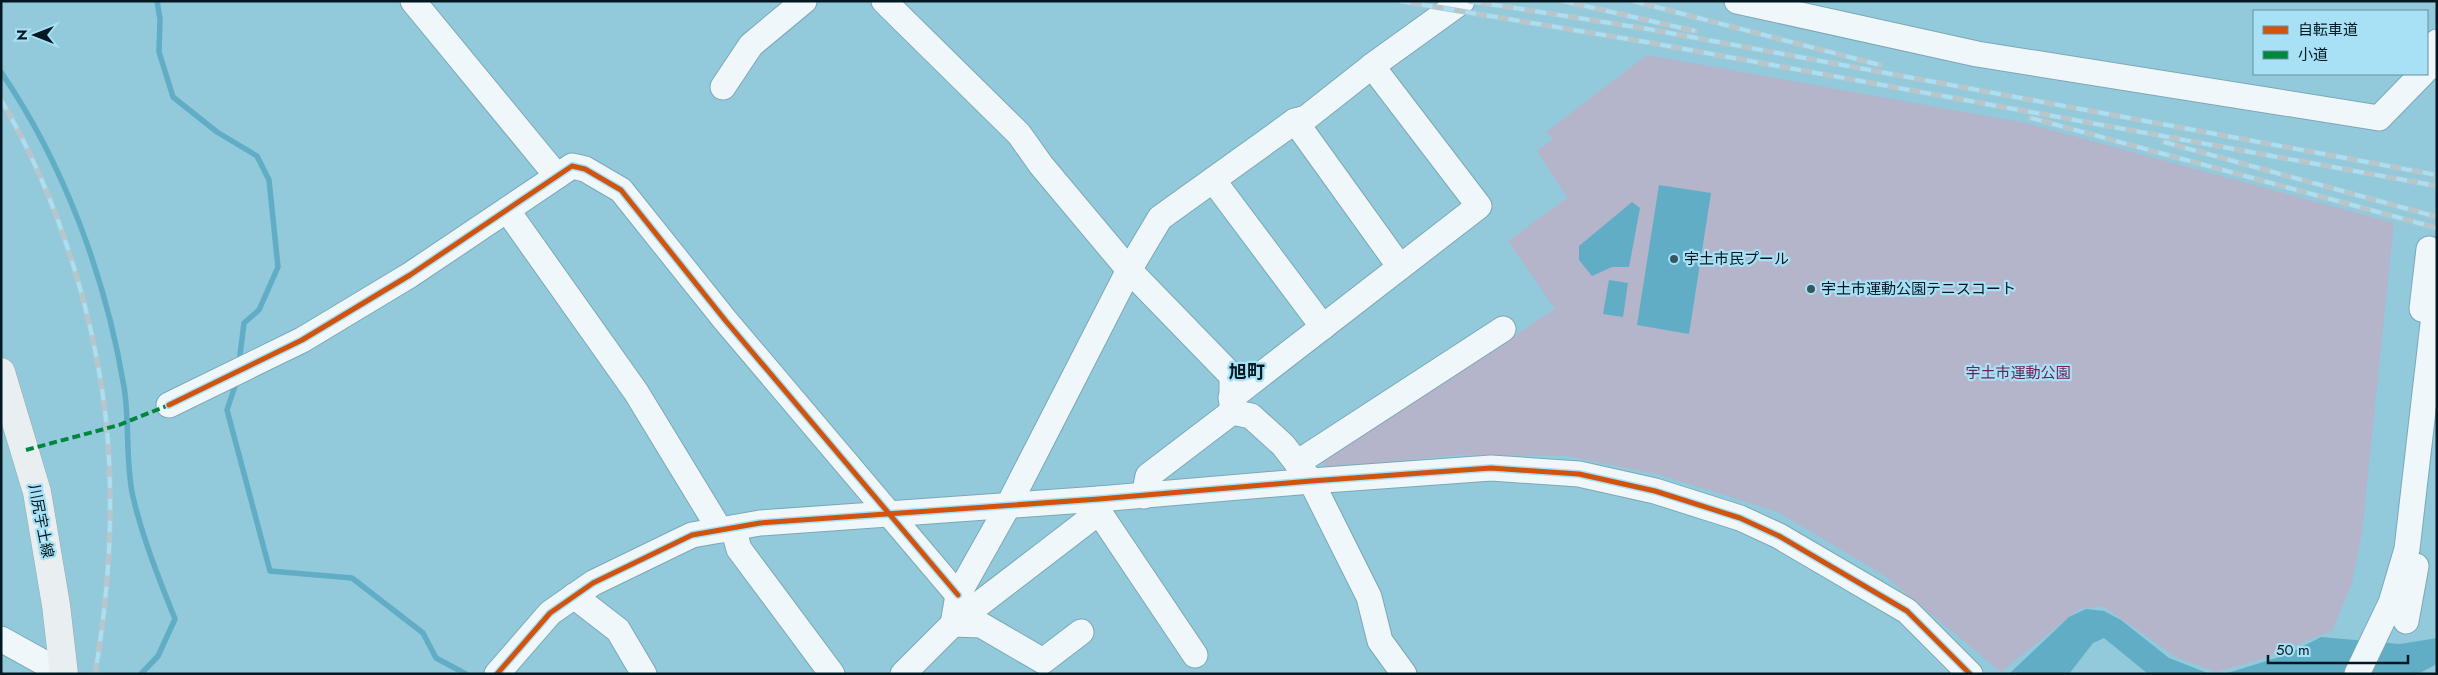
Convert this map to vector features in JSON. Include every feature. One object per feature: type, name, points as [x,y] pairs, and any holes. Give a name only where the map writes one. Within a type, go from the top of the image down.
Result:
[{"type":"main road","name":"川尻宇土線","points":[[1,372],[37,492],[56,605],[64,674]]},
{"type":"street","points":[[413,1],[557,176]]},
{"type":"street","points":[[723,87],[751,45],[804,1]]},
{"type":"street","points":[[884,1],[1019,134],[1041,165],[1129,270],[1232,376],[1232,405]]},
{"type":"street","points":[[953,624],[958,594],[1008,506],[1129,270],[1160,218],[1295,121],[1306,118],[1372,66],[1462,1]]},
{"type":"street","points":[[1737,1],[1977,54],[2379,118],[2421,75]]},
{"type":"street","points":[[2428,68],[2434,61],[2437,42]]},
{"type":"street","points":[[1144,496],[1148,476],[1323,327],[1479,206],[1372,66]]},
{"type":"street","points":[[1295,121],[1400,268]]},
{"type":"street","points":[[169,405],[302,340],[410,275],[572,166],[585,169],[621,190],[725,320],[958,594]]},
{"type":"street","points":[[1212,180],[1323,327]]},
{"type":"street","points":[[507,210],[636,392],[739,549],[832,674]]},
{"type":"street","points":[[2398,612],[2392,542],[2408,391],[2429,249]]},
{"type":"street","points":[[2398,612],[2437,288]]},
{"type":"street","points":[[1304,472],[1503,329]]},
{"type":"street","points":[[2358,674],[2398,612],[2427,511],[2437,390]]},
{"type":"street","points":[[1232,405],[1251,416],[1283,445],[1304,472],[1369,597],[1380,641],[1404,674]]},
{"type":"street","points":[[497,674],[550,613],[593,583],[653,552],[692,535],[760,523],[888,513],[1008,506],[1099,506],[1144,496],[1304,472],[1491,468],[1579,474],[1655,491],[1740,518],[1779,536],[1908,611],[1966,673]]},
{"type":"street","points":[[904,674],[953,624],[1099,506]]},
{"type":"street","points":[[1099,506],[1196,655]]},
{"type":"street","points":[[574,596],[618,630],[644,674]]},
{"type":"street","points":[[953,624],[981,626],[1043,661],[1081,632]]},
{"type":"street","points":[[1,639],[64,674]]},
{"type":"green space","name":"宇土市運動公園","points":[[1647,55],[2026,123],[2394,223],[2362,532],[2352,583],[2332,631],[2255,661],[2216,672],[2176,657],[2103,606],[2079,609],[2001,672],[1885,576],[1778,512],[1660,475],[1567,456],[1458,455],[1327,468],[1322,461],[1555,309],[1508,241],[1567,198],[1537,151],[1553,139],[1547,131]]},
{"type":"water","name":"宇土市民プール","points":[[1659,185],[1711,193],[1689,334],[1637,325]]},
{"type":"water","points":[[1632,202],[1640,208],[1629,267],[1612,267],[1592,276],[1579,260],[1579,246]]},
{"type":"water","points":[[1609,280],[1628,283],[1623,317],[1603,314]]},
{"type":"water","points":[[2086,609],[2104,611],[2121,620],[2169,658],[2210,674],[2148,674],[2104,638],[2093,643],[2069,674],[2009,674],[2069,617]]},
{"type":"water","points":[[2321,637],[2400,644],[2437,638],[2437,664],[2418,674],[2224,674],[2286,655]]},
{"type":"waterway","points":[[157,1],[160,19],[159,52],[173,97],[217,132],[257,156],[269,180],[278,267],[259,310],[244,323],[239,363]]},
{"type":"waterway","points":[[1,72],[24,107],[63,183],[94,264],[116,346],[126,401],[129,470],[133,497],[146,544],[175,619],[158,656],[141,674]]},
{"type":"waterway","points":[[236,383],[227,410],[270,571],[352,578],[423,633],[436,658],[466,674]]},
{"type":"railway","points":[[1400,1],[1646,42],[2437,186]]},
{"type":"railway","points":[[1470,1],[1648,29],[2437,175]]},
{"type":"railway","points":[[1563,1],[1695,31]]},
{"type":"railway","points":[[1633,1],[1880,65]]},
{"type":"railway","points":[[1,100],[40,176],[57,217],[84,301],[102,387],[109,460],[110,521],[107,583],[95,674]]},
{"type":"railway","points":[[2031,118],[2437,228]]},
{"type":"railway","points":[[2164,142],[2437,217]]},
{"type":"marked path","points":[[26,450],[119,425],[169,405]]},
{"type":"cycle path","points":[[169,405],[302,340],[410,275],[572,166],[585,169],[621,190],[725,320],[958,595]]},
{"type":"cycle path","points":[[497,674],[550,613],[593,583],[692,535],[760,523],[1099,499],[1491,468],[1579,474],[1655,491],[1740,518],[1779,536],[1907,611],[1970,674]]},
{"type":"place","name":"宇土市民プール","points":[[1674,259]]},
{"type":"place","name":"宇土市運動公園テニスコート","points":[[1811,289]]},
{"type":"district","name":"旭町","points":[[1247,372]]}]
